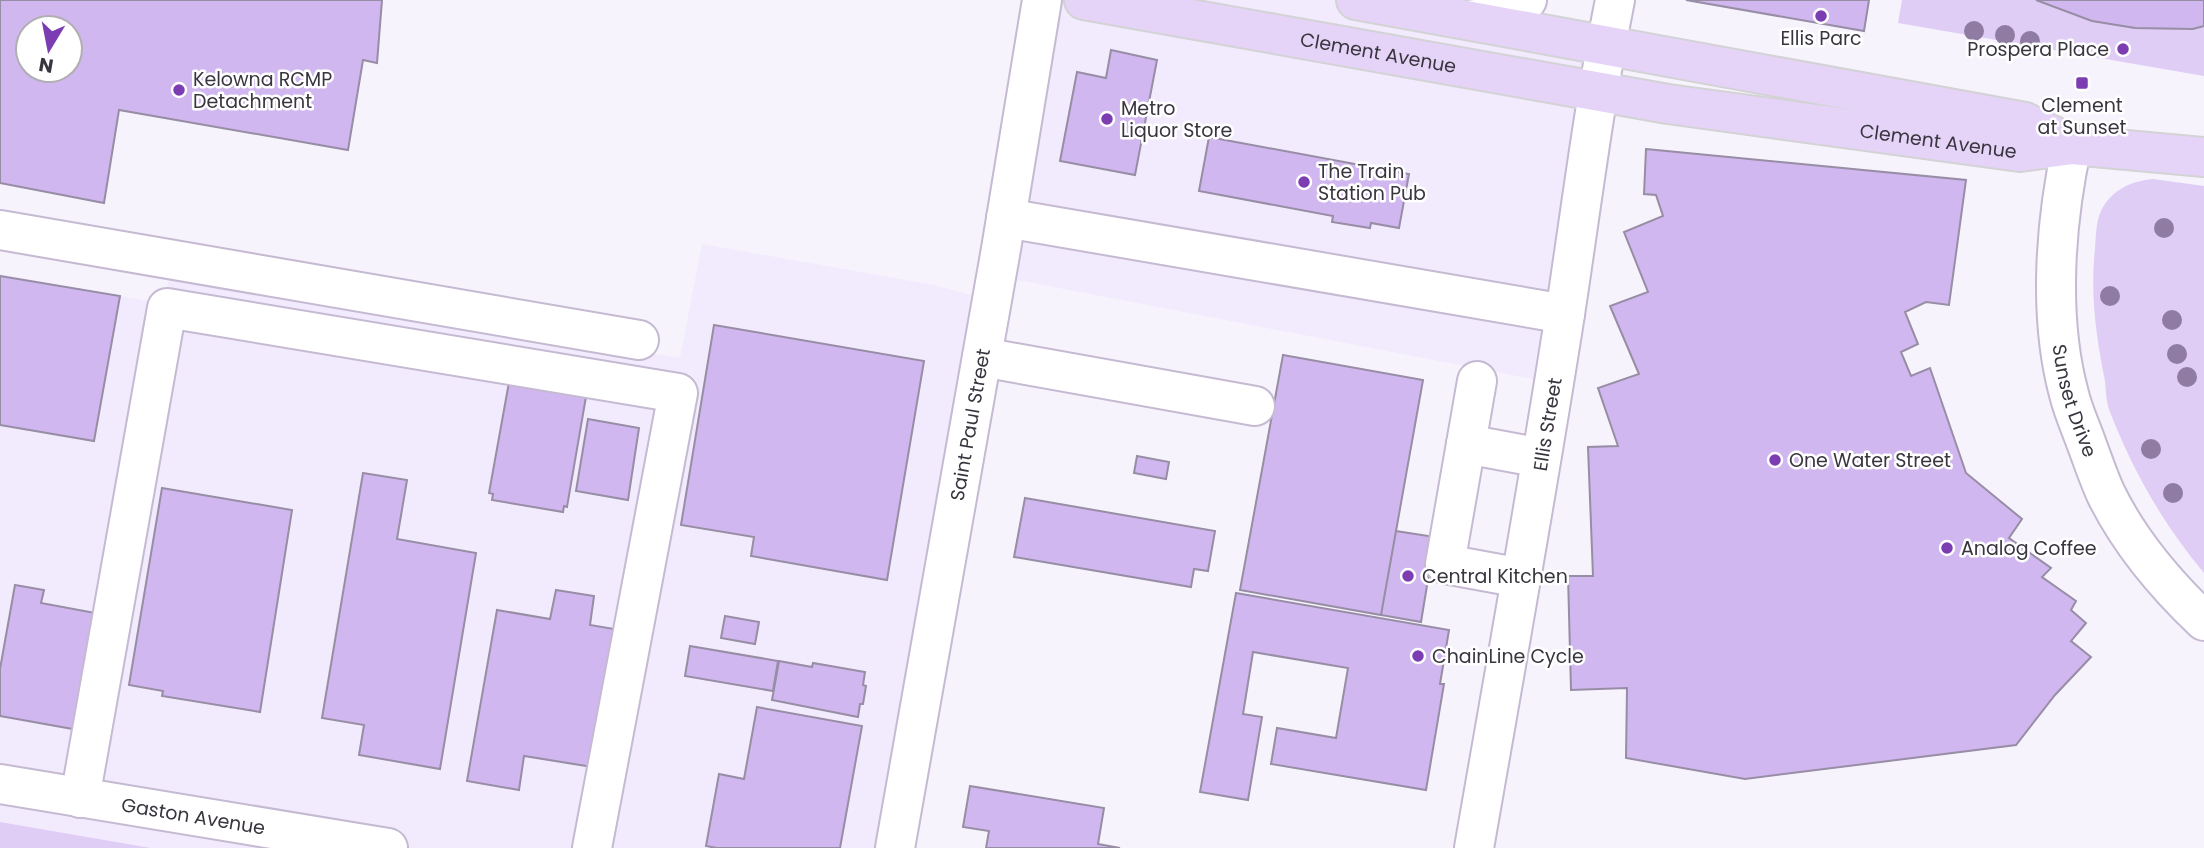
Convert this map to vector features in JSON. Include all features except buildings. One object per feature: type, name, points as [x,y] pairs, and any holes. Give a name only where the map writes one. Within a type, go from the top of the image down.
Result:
[{"type":"main road","name":"Clement Avenue","points":[[1084,0],[1668,104],[2020,152],[2072,145]]},
{"type":"main road","name":"Clement Avenue","points":[[1356,0],[2025,122],[2072,145]]},
{"type":"main road","points":[[2072,145],[2204,157]]},
{"type":"street","name":"Saint Paul Street","points":[[895,848],[1006,218],[1041,0]]},
{"type":"street","points":[[1469,20],[1505,15],[1527,0]]},
{"type":"street","name":"Ellis Street","points":[[1474,848],[1565,314],[1597,92],[1615,0]]},
{"type":"street","name":"Sunset Drive","points":[[2072,145],[2063,188],[2057,282],[2059,336],[2069,395],[2106,494],[2125,526],[2155,569],[2204,621]]},
{"type":"street","points":[[1006,218],[1565,314]]},
{"type":"street","points":[[0,230],[639,340]]},
{"type":"street","points":[[80,798],[167,308],[678,393],[592,848]]},
{"type":"street","points":[[982,357],[1255,406]]},
{"type":"street","points":[[1477,382],[1445,564],[1521,578]]},
{"type":"street","points":[[1466,444],[1541,458]]},
{"type":"street","name":"Gaston Avenue","points":[[0,784],[388,848]]},
{"type":"shaded area","points":[[1042,0],[1356,0],[1606,46],[1554,383],[996,276]]},
{"type":"shaded area","name":"Prospera Place","points":[[1902,0],[2204,0],[2204,76],[1898,23]]},
{"type":"shaded area","points":[[2153,179],[2204,186],[2204,573],[2162,516],[2119,434],[2108,404],[2097,331],[2093,281],[2099,215],[2110,197],[2122,188]]},
{"type":"shaded area","points":[[702,244],[934,285],[1005,304],[907,848],[151,848],[0,822],[0,274],[164,304],[171,270],[680,358]]},
{"type":"shaded area","points":[[0,822],[151,848],[0,848]]},
{"type":"place","name":"Ellis Parc","points":[[1821,16]]},
{"type":"place","name":"Prospera Place","points":[[2123,49]]},
{"type":"place","name":"Clement at Sunset","points":[[2082,83]]},
{"type":"place","name":"Kelowna RCMP Detachment","points":[[179,90]]},
{"type":"place","name":"Metro Liquor Store","points":[[1107,119]]},
{"type":"place","name":"The Train Station Pub","points":[[1304,182]]},
{"type":"place","name":"One Water Street","points":[[1775,460]]},
{"type":"place","name":"Analog Coffee","points":[[1947,548]]},
{"type":"place","name":"Central Kitchen","points":[[1408,576]]},
{"type":"place","name":"ChainLine Cycle","points":[[1418,656]]}]
